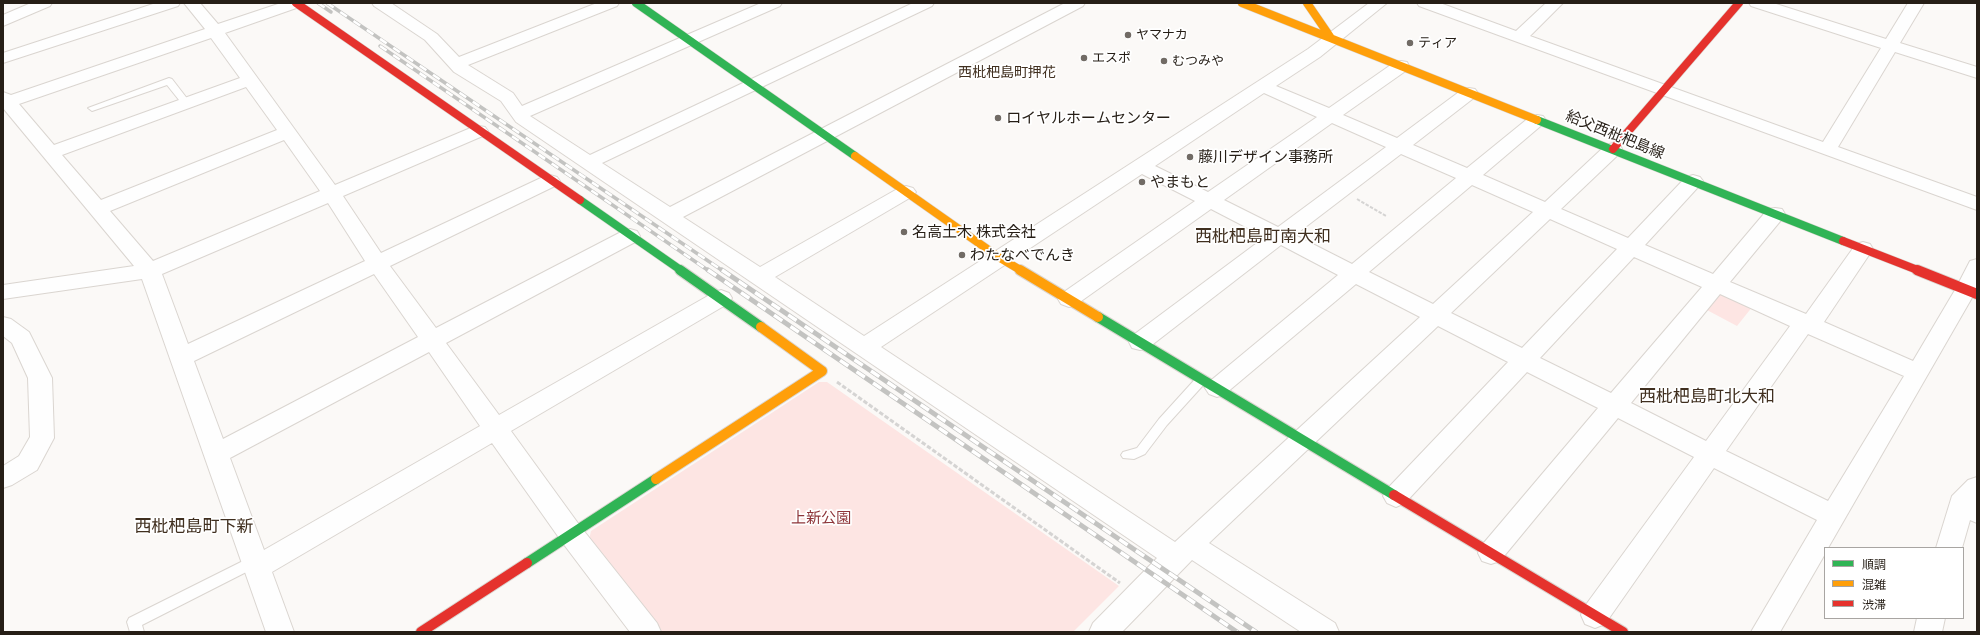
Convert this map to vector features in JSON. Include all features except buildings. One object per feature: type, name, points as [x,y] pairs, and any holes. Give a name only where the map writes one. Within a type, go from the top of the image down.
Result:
[{"type":"street","points":[[3,21],[44,3]]},
{"type":"street","points":[[3,58],[172,3]]},
{"type":"street","points":[[192,3],[215,31],[332,194],[377,263],[571,534],[647,632]]},
{"type":"street","points":[[280,632],[150,271],[5,100],[296,3],[550,181],[721,298],[822,371],[421,632]]},
{"type":"street","points":[[380,3],[431,37],[456,64],[507,97],[522,118],[866,346],[1184,551],[1325,632]]},
{"type":"street","points":[[456,64],[611,3]]},
{"type":"street","points":[[636,3],[1000,258],[1623,632]]},
{"type":"street","points":[[519,114],[774,3]]},
{"type":"street","points":[[589,162],[926,3]]},
{"type":"street","name":"給父西枇杷島線","points":[[1242,3],[1972,292]]},
{"type":"street","points":[[1307,3],[1331,38]]},
{"type":"street","points":[[866,346],[1314,53],[1331,38],[1379,3]]},
{"type":"street","points":[[1425,3],[1977,204]]},
{"type":"street","points":[[1519,37],[1555,3]]},
{"type":"street","points":[[1114,629],[1138,596],[1184,551],[1613,149],[1739,3]]},
{"type":"street","points":[[1757,3],[1977,73]]},
{"type":"street","points":[[1828,149],[1916,3]]},
{"type":"street","points":[[670,216],[1073,4]]},
{"type":"street","points":[[1069,299],[1401,66]]},
{"type":"street","points":[[51,153],[249,80]]},
{"type":"street","points":[[1262,86],[1918,372]]},
{"type":"street","points":[[1140,342],[1469,92]]},
{"type":"street","points":[[1210,384],[1354,274],[1537,120]]},
{"type":"street","points":[[3,292],[150,271],[479,131]]},
{"type":"street","points":[[98,209],[287,132]]},
{"type":"street","points":[[1141,166],[1833,516]]},
{"type":"street","points":[[181,356],[550,181]]},
{"type":"street","points":[[1396,496],[1693,181]]},
{"type":"street","points":[[761,276],[906,192]]},
{"type":"street","points":[[1491,553],[1775,214]]},
{"type":"street","points":[[216,454],[630,236]]},
{"type":"street","points":[[1595,615],[1711,454],[1863,249]]},
{"type":"street","points":[[1765,632],[1918,372],[1972,292],[1977,266]]},
{"type":"street","points":[[256,564],[496,429],[721,298]]},
{"type":"street","points":[[3,325],[21,338],[40,378],[42,438],[28,463],[3,478]]},
{"type":"street","points":[[1949,547],[1972,501]]},
{"type":"street","points":[[1928,632],[1931,619]]},
{"type":"lane","points":[[92,108],[169,81],[186,103]]},
{"type":"lane","points":[[1127,455],[1141,451],[1163,422],[1210,384]]},
{"type":"lane","points":[[137,632],[134,622],[256,564]]},
{"type":"path","points":[[1341,190],[1386,216]]},
{"type":"path","points":[[822,371],[1138,596]]},
{"type":"green space","points":[[1725,293],[1753,306],[1737,326],[1705,309],[1717,295]]},
{"type":"green space","name":"上新公園","points":[[819,382],[827,382],[1119,586],[1073,632],[659,632],[588,544],[591,531]]},
{"type":"railway","points":[[318,3],[331,12]]},
{"type":"railway","points":[[327,3],[723,271]]},
{"type":"railway","points":[[380,46],[709,271]]},
{"type":"railway","points":[[708,270],[1237,632]]},
{"type":"railway","points":[[722,270],[1256,632]]},
{"type":"traffic: fast","points":[[636,3],[855,156]]},
{"type":"traffic: fast","points":[[1537,120],[1843,241]]},
{"type":"traffic: fast","points":[[580,200],[761,327]]},
{"type":"traffic: fast","points":[[1098,317],[1394,495]]},
{"type":"traffic: fast","points":[[527,563],[656,479]]},
{"type":"traffic: slow","points":[[1242,3],[1537,120]]},
{"type":"traffic: slow","points":[[1307,3],[1331,38]]},
{"type":"traffic: slow","points":[[855,156],[1000,258],[1098,317]]},
{"type":"traffic: slow","points":[[656,479],[822,371],[761,327]]},
{"type":"traffic: jam","points":[[296,3],[580,200]]},
{"type":"traffic: jam","points":[[1613,149],[1739,3]]},
{"type":"traffic: jam","points":[[1843,241],[1977,294]]},
{"type":"traffic: jam","points":[[1394,495],[1623,632]]},
{"type":"traffic: jam","points":[[421,632],[527,563]]},
{"type":"place","name":"ヤマナカ","points":[[1128,35]]},
{"type":"place","name":"ティア","points":[[1410,43]]},
{"type":"place","name":"エスポ","points":[[1084,58]]},
{"type":"place","name":"むつみや","points":[[1164,61]]},
{"type":"place","name":"ロイヤルホームセンター","points":[[998,118]]},
{"type":"place","name":"藤川デザイン事務所","points":[[1190,157]]},
{"type":"place","name":"やまもと","points":[[1142,182]]},
{"type":"place","name":"名高土木 株式会社","points":[[904,232]]},
{"type":"place","name":"わたなべでんき","points":[[962,255]]},
{"type":"district","name":"西枇杷島町押花","points":[[1007,73]]},
{"type":"district","name":"西枇杷島町南大和","points":[[1263,237]]},
{"type":"district","name":"西枇杷島町北大和","points":[[1707,397]]},
{"type":"district","name":"西枇杷島町下新","points":[[194,527]]}]
